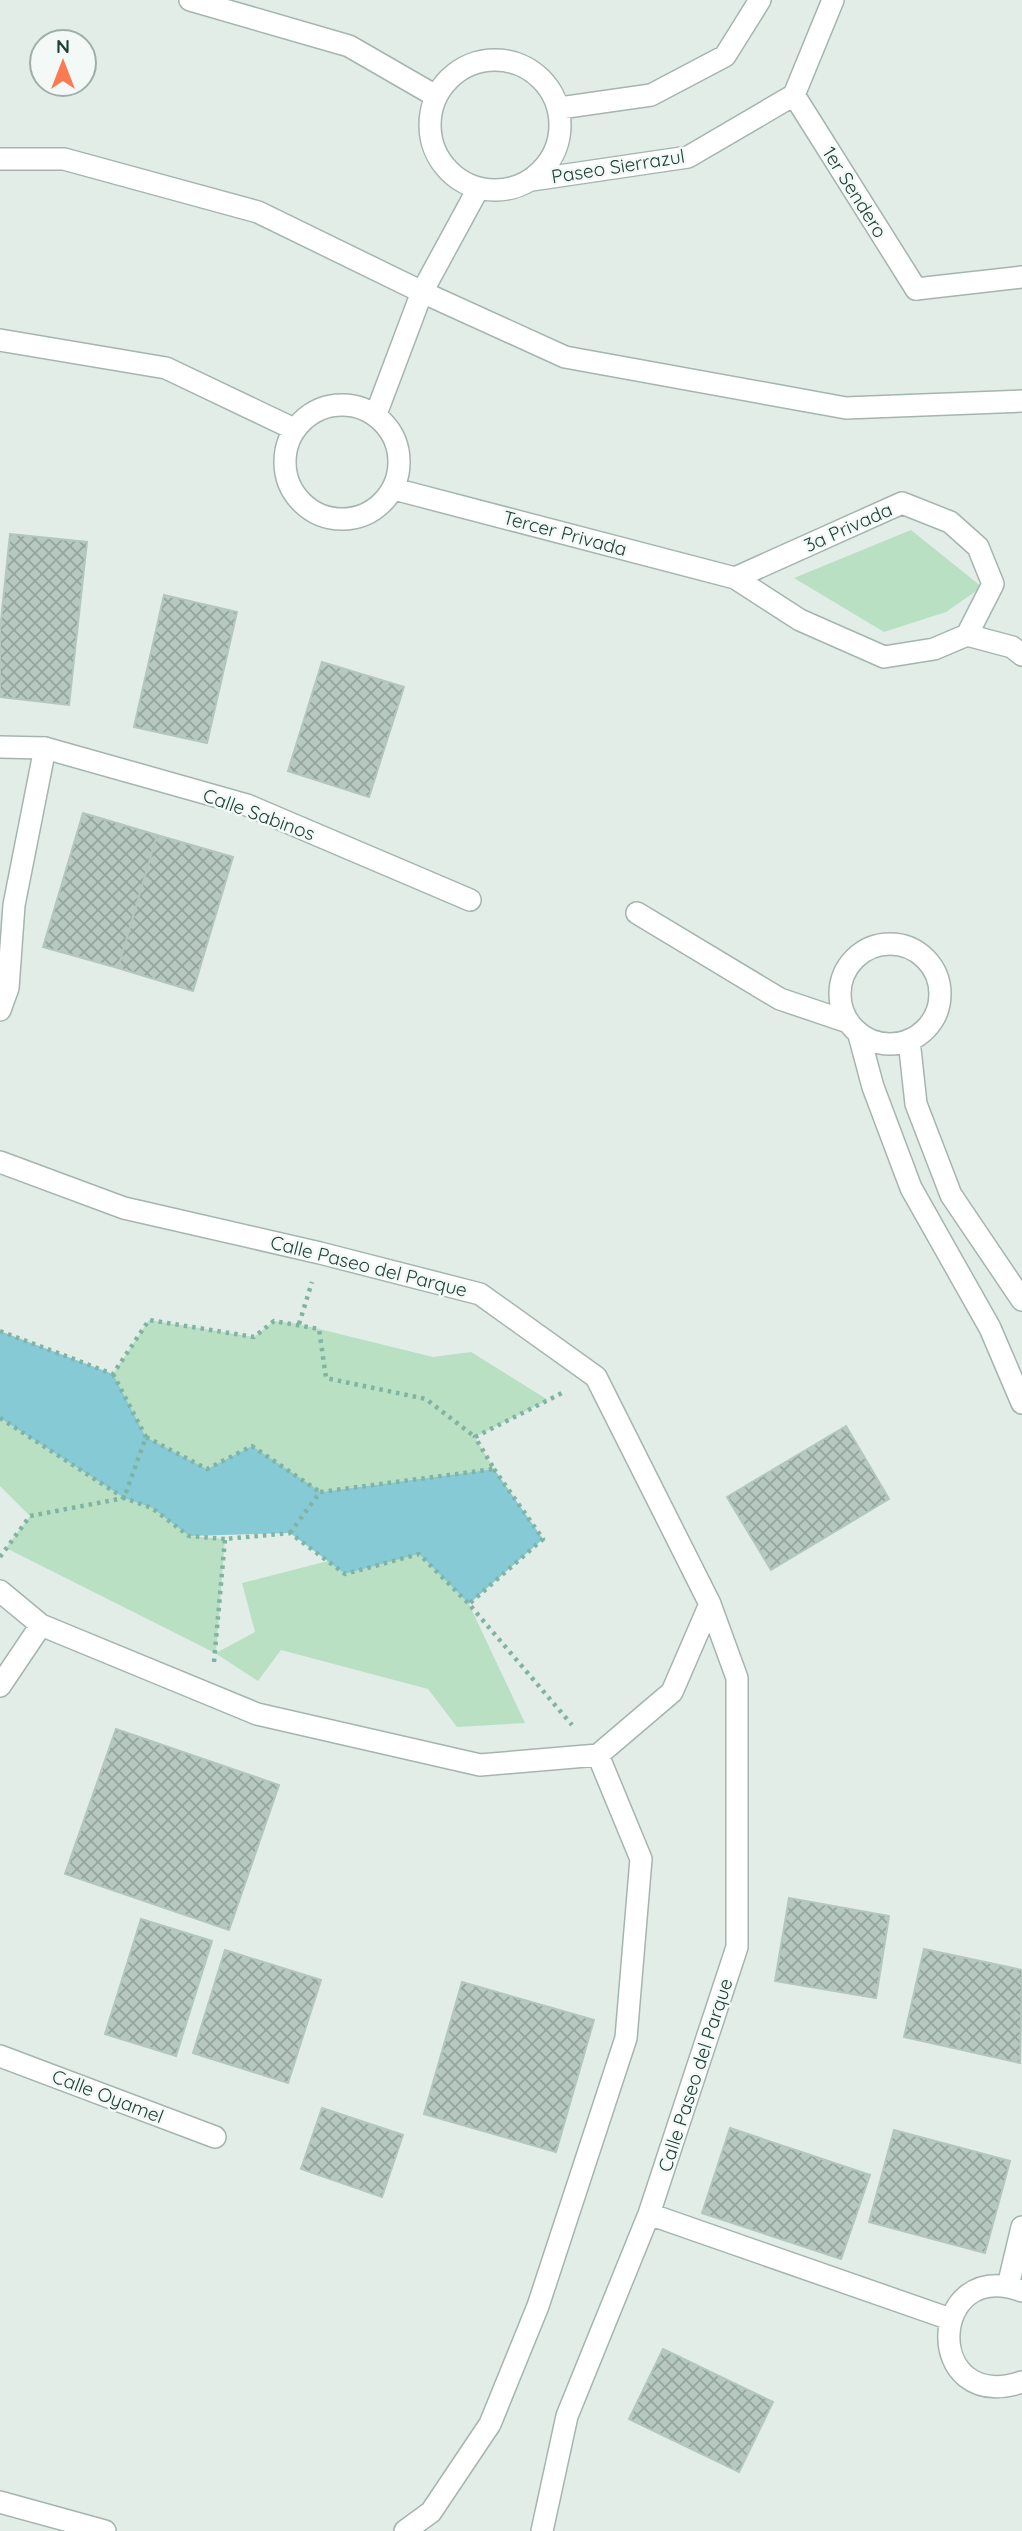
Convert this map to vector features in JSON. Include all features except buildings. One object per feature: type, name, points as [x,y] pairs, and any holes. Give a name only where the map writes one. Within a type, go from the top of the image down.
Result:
[{"type":"street","points":[[190,0],[349,46],[434,95]]},
{"type":"street","points":[[560,108],[651,95],[725,56],[760,0]]},
{"type":"street","points":[[794,95],[833,0]]},
{"type":"street","points":[[502,57],[539,73],[560,108],[558,148],[532,180],[506,190],[478,189],[452,176],[434,153],[428,124],[434,95],[462,66],[502,57]]},
{"type":"street","name":"Paseo Sierrazul","points":[[532,180],[688,157],[794,95]]},
{"type":"street","name":"1er Sendero","points":[[794,95],[916,289],[1022,276]]},
{"type":"street","points":[[0,159],[64,159],[258,212],[422,292],[565,357],[846,408],[1022,401]]},
{"type":"street","points":[[376,414],[422,292],[478,189]]},
{"type":"street","points":[[0,340],[166,368],[294,429]]},
{"type":"street","points":[[348,404],[376,414],[394,435],[398,449],[401,462],[394,489],[376,509],[352,519],[325,517],[301,503],[287,481],[285,454],[294,429],[317,410],[348,404]]},
{"type":"street","name":"Tercer Privada","points":[[394,489],[735,578]]},
{"type":"street","name":"3a Privada","points":[[735,578],[902,503],[950,522],[978,547],[993,584],[967,635]]},
{"type":"street","points":[[735,578],[800,620],[884,657],[934,649],[967,635],[1012,647],[1022,655]]},
{"type":"street","name":"Calle Sabinos","points":[[0,747],[45,748],[247,805],[470,900]]},
{"type":"street","points":[[0,1010],[8,988],[13,905],[45,748]]},
{"type":"street","points":[[637,913],[780,999],[853,1028],[875,1042],[893,1044],[909,1040],[924,1031],[934,1017],[940,1000],[939,983],[932,967],[920,954],[904,947],[887,944],[870,948],[855,958],[845,971],[839,989],[841,1006],[853,1028],[911,1188],[990,1328],[1022,1403]]},
{"type":"street","points":[[909,1040],[916,1104],[951,1195],[1022,1300]]},
{"type":"street","name":"Calle Paseo del Parque","points":[[0,1162],[124,1208],[320,1253],[480,1294],[596,1377],[710,1604],[737,1678],[737,1947],[649,2214],[567,2416],[542,2531]]},
{"type":"street","points":[[0,1591],[41,1625],[257,1714],[480,1765],[598,1755],[672,1692],[710,1604]]},
{"type":"street","points":[[0,1686],[41,1625]]},
{"type":"street","points":[[405,2531],[431,2512],[490,2424],[538,2306],[625,2038],[641,1859],[598,1755]]},
{"type":"street","name":"Calle Oyamel","points":[[0,2056],[215,2137]]},
{"type":"street","points":[[649,2214],[950,2319]]},
{"type":"street","points":[[1022,2228],[1015,2289],[990,2286],[974,2292],[960,2304],[950,2319],[947,2336],[950,2354],[959,2369],[973,2381],[990,2387],[1008,2387],[1022,2382]]},
{"type":"street","points":[[0,2502],[105,2531]]},
{"type":"path","points":[[299,1324],[320,1253]]},
{"type":"path","points":[[113,1374],[149,1320],[254,1337],[274,1321],[318,1329],[326,1378],[426,1399],[475,1437],[543,1539],[470,1604]]},
{"type":"path","points":[[0,1331],[113,1374],[146,1437],[207,1469],[252,1446],[320,1492],[494,1469]]},
{"type":"path","points":[[475,1437],[596,1377]]},
{"type":"path","points":[[0,1418],[124,1498],[152,1508],[189,1536],[225,1539],[290,1533],[345,1574],[419,1554],[470,1604],[598,1755]]},
{"type":"path","points":[[124,1498],[146,1437]]},
{"type":"path","points":[[290,1533],[320,1492]]},
{"type":"path","points":[[0,1557],[30,1516],[124,1498]]},
{"type":"path","points":[[212,1695],[225,1539]]},
{"type":"green space","points":[[911,530],[982,587],[946,612],[884,632],[794,578]]},
{"type":"green space","points":[[149,1320],[254,1337],[274,1321],[299,1324],[433,1357],[471,1352],[548,1400],[475,1437],[494,1469],[320,1492],[252,1446],[207,1469],[146,1437],[113,1374]]},
{"type":"green space","points":[[0,1418],[124,1498],[152,1508],[189,1536],[225,1539],[216,1653],[255,1632],[242,1583],[328,1561],[345,1574],[419,1554],[469,1604],[525,1723],[457,1727],[428,1689],[281,1650],[258,1681],[215,1653],[6,1548],[30,1516],[0,1486]]},
{"type":"water","points":[[0,1331],[113,1374],[146,1437],[207,1469],[252,1446],[321,1492],[494,1469],[543,1539],[469,1604],[419,1554],[345,1574],[290,1533],[189,1536],[152,1508],[124,1498],[0,1418]]}]
